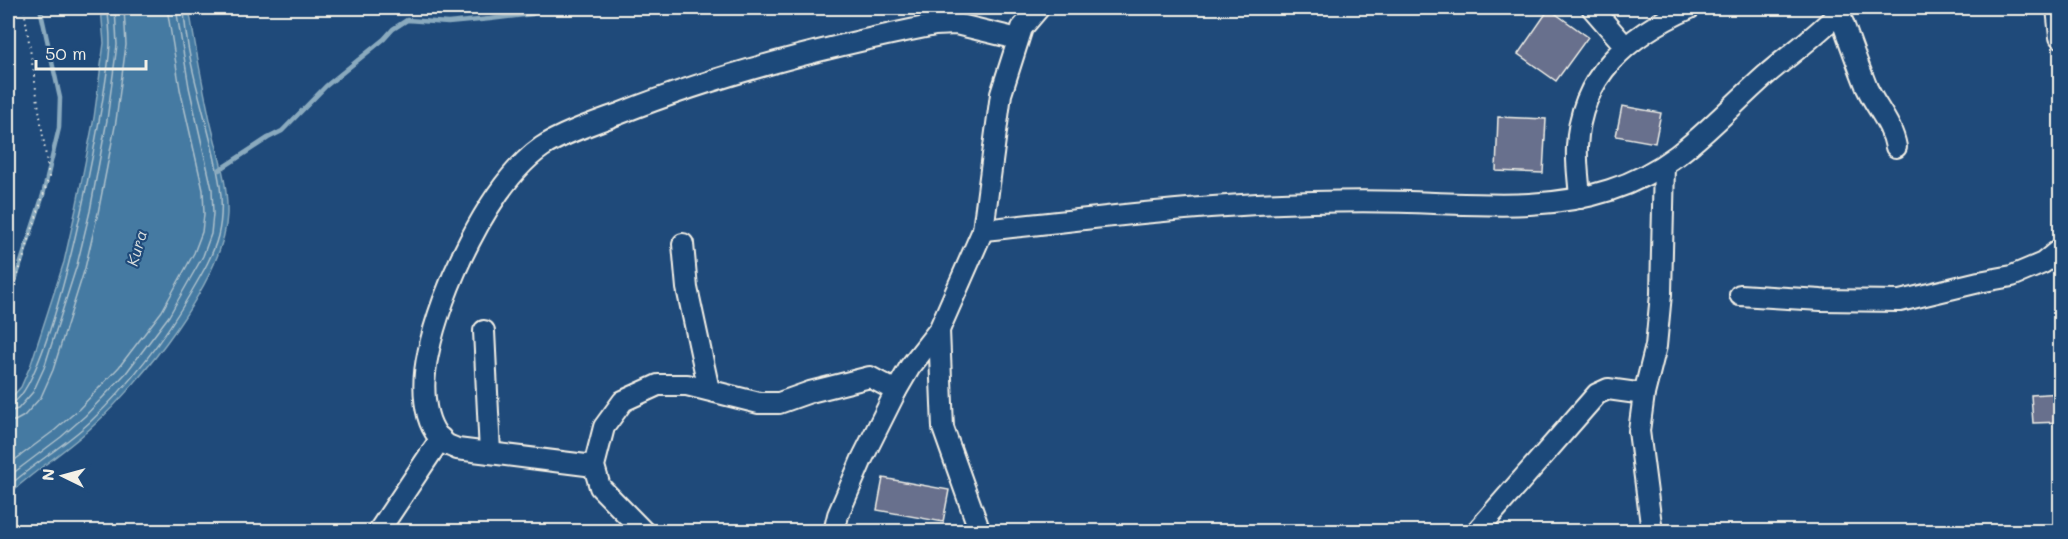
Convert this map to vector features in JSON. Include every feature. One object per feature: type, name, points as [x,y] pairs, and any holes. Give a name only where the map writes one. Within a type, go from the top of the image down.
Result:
[{"type":"street","points":[[834,531],[838,515],[858,468],[896,391],[910,368],[939,330],[982,230],[1001,94],[1022,28],[1039,8]]},
{"type":"street","points":[[1592,8],[1625,46]]},
{"type":"street","points":[[1580,198],[1577,148],[1581,116],[1599,77],[1625,46],[1653,26],[1690,8]]},
{"type":"street","points":[[2057,8],[2061,37]]},
{"type":"street","points":[[982,230],[1254,204],[1376,201],[1510,206],[1580,198],[1640,179],[1688,148],[1841,10],[1868,88],[1894,134],[1896,147]]},
{"type":"street","points":[[594,466],[457,449],[445,443],[441,438],[434,428],[426,407],[425,368],[432,334],[454,276],[486,209],[520,167],[543,147],[583,128],[676,91],[885,35],[935,25],[957,24],[1018,39]]},
{"type":"street","points":[[1652,531],[1639,431],[1644,394],[1656,346],[1661,294],[1664,165]]},
{"type":"street","points":[[683,244],[687,288],[709,390]]},
{"type":"street","points":[[1740,295],[1821,300],[1900,301],[2012,276],[2043,263],[2061,249]]},
{"type":"street","points":[[939,330],[943,428],[980,531]]},
{"type":"street","points":[[484,331],[490,453]]},
{"type":"street","points":[[644,531],[600,487],[594,466],[604,427],[623,401],[657,385],[687,385],[759,403],[779,404],[810,392],[870,377],[896,391]]},
{"type":"street","points":[[1476,531],[1597,394],[1608,389],[1644,394]]},
{"type":"street","points":[[378,531],[441,438]]},
{"type":"path","points":[[8,303],[48,177],[24,8]]},
{"type":"water","name":"Kura","points":[[101,8],[189,8],[204,92],[226,190],[227,214],[223,240],[212,268],[196,298],[156,357],[93,426],[8,495],[8,401],[21,387],[31,364],[64,262],[94,118],[104,43]]},
{"type":"building","points":[[1549,9],[1588,37],[1556,81],[1518,54]]},
{"type":"building","points":[[1622,106],[1661,113],[1655,143],[1616,136]]},
{"type":"building","points":[[1498,117],[1546,119],[1543,173],[1496,171]]},
{"type":"building","points":[[2061,393],[2061,422],[2033,423],[2031,395]]},
{"type":"building","points":[[883,478],[949,490],[943,522],[877,510]]},
{"type":"waterway","points":[[8,302],[43,195],[59,128],[60,98],[40,8]]},
{"type":"waterway","points":[[219,170],[282,131],[326,86],[393,29],[407,20],[448,23],[532,14],[543,8]]}]
